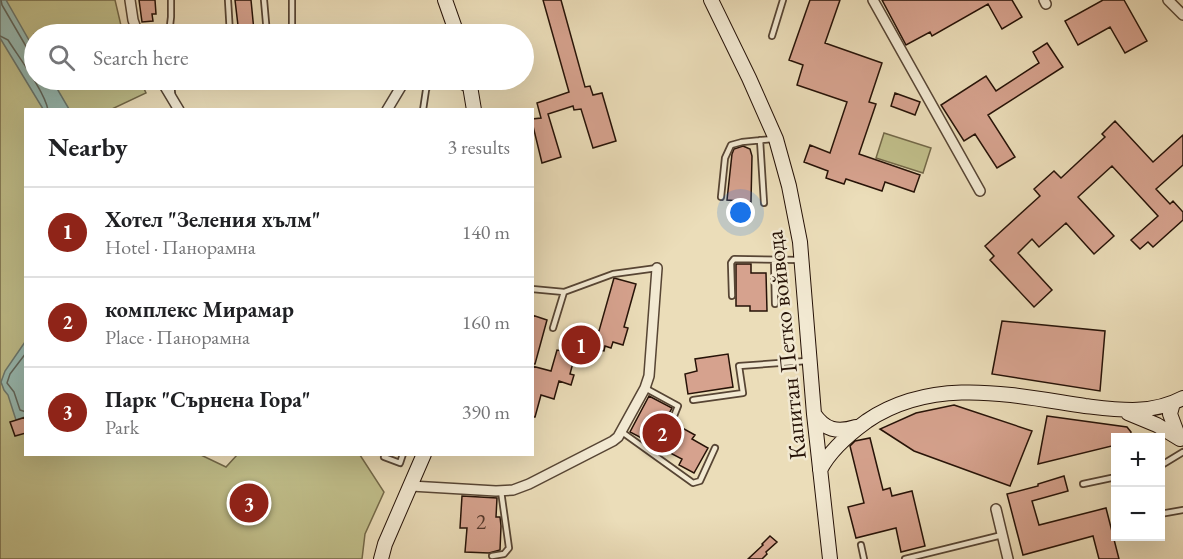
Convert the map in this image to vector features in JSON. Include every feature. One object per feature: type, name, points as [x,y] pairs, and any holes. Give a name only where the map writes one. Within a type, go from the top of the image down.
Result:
[{"type":"street","points":[[130,0],[134,24]]},
{"type":"street","points":[[445,0],[453,24]]},
{"type":"street","name":"Капитан Петко войвода","points":[[711,0],[776,139],[791,195],[801,260],[814,414],[830,559]]},
{"type":"street","points":[[873,0],[980,191]]},
{"type":"street","points":[[1172,2],[1183,15]]},
{"type":"street","points":[[167,90],[178,108]]},
{"type":"street","points":[[388,108],[401,90]]},
{"type":"street","points":[[471,90],[474,108]]},
{"type":"street","points":[[411,486],[513,490],[613,441],[622,432],[649,376],[657,268]]},
{"type":"street","points":[[820,470],[828,456],[861,425],[897,404],[925,396],[947,392],[994,393],[1124,411],[1180,403]]},
{"type":"street","points":[[1180,403],[1170,414],[1182,446]]},
{"type":"street","points":[[1124,411],[1157,425],[1182,446]]},
{"type":"street","points":[[814,414],[822,424],[836,431],[861,425]]},
{"type":"street","points":[[381,559],[385,544],[423,456]]},
{"type":"street","points":[[996,509],[1008,559]]},
{"type":"lane","points":[[170,24],[171,0]]},
{"type":"lane","points":[[228,0],[229,24]]},
{"type":"lane","points":[[264,0],[266,24]]},
{"type":"lane","points":[[292,0],[292,24]]},
{"type":"lane","points":[[772,36],[783,0]]},
{"type":"lane","points":[[172,90],[173,100]]},
{"type":"lane","points":[[423,108],[426,90]]},
{"type":"lane","points":[[721,197],[728,148],[736,142],[776,139]]},
{"type":"lane","points":[[760,140],[764,203]]},
{"type":"lane","points":[[732,297],[732,261],[737,259],[801,260]]},
{"type":"lane","points":[[774,260],[776,304]]},
{"type":"lane","points":[[534,289],[564,292],[613,274],[657,268]]},
{"type":"lane","points":[[553,328],[564,292]]},
{"type":"lane","points":[[693,400],[743,393],[739,366],[810,361]]},
{"type":"lane","points":[[645,388],[678,406],[674,416]]},
{"type":"lane","points":[[622,432],[693,483],[698,483],[701,479],[715,448]]},
{"type":"lane","points":[[1165,462],[1182,446]]},
{"type":"lane","points":[[384,458],[400,463],[402,456]]},
{"type":"lane","points":[[1083,484],[1111,478]]},
{"type":"lane","points":[[492,556],[504,554],[509,548],[501,491]]},
{"type":"lane","points":[[1165,513],[1183,510]]},
{"type":"lane","points":[[905,559],[1002,535]]},
{"type":"lane","points":[[861,545],[864,559]]},
{"type":"shaded area","points":[[0,0],[115,0],[121,24],[24,24],[24,90],[145,90],[146,93],[114,108],[24,108],[24,456],[203,456],[226,467],[236,456],[361,456],[384,492],[365,534],[362,559],[0,559]]},
{"type":"shaded area","points":[[884,133],[931,148],[923,173],[876,158]]},
{"type":"water","points":[[0,0],[6,0],[24,32],[24,78],[0,38]]},
{"type":"water","points":[[31,90],[58,90],[68,108],[42,108]]},
{"type":"water","points":[[24,343],[24,417],[16,420],[1,382],[5,371]]},
{"type":"building","points":[[139,0],[155,0],[156,14],[152,14],[153,21],[142,22]]},
{"type":"building","points":[[235,0],[251,0],[253,24],[238,24]]},
{"type":"building","points":[[543,0],[561,0],[585,87],[590,86],[593,95],[602,93],[616,141],[593,148],[581,109],[574,110],[573,106],[548,114],[561,157],[542,163],[534,130],[534,119],[541,118],[537,103],[569,92]]},
{"type":"building","points":[[810,0],[840,0],[825,43],[882,63],[869,102],[876,104],[859,154],[920,175],[914,192],[885,182],[882,191],[846,179],[844,184],[826,178],[828,171],[804,162],[810,145],[830,153],[847,102],[797,85],[803,65],[789,60]]},
{"type":"building","points":[[882,0],[1012,0],[1022,17],[1002,29],[988,4],[932,36],[930,32],[906,45]]},
{"type":"building","points":[[1103,0],[1124,0],[1147,41],[1125,53],[1110,27],[1078,45],[1065,21]]},
{"type":"building","points":[[1047,43],[1063,67],[988,115],[1015,157],[997,168],[975,134],[964,141],[941,105],[986,76],[996,91],[1039,63],[1033,52]]},
{"type":"building","points":[[895,93],[920,102],[915,115],[891,106]]},
{"type":"building","points":[[1115,121],[1153,162],[1183,135],[1183,165],[1156,189],[1170,204],[1173,201],[1183,212],[1183,220],[1153,247],[1148,242],[1140,249],[1131,240],[1158,216],[1112,166],[1078,197],[1114,236],[1094,254],[1066,223],[1039,247],[1032,239],[1018,253],[1052,290],[1034,307],[990,260],[994,256],[985,246],[1040,196],[1034,189],[1054,171],[1061,178],[1105,137],[1102,134]]},
{"type":"building","points":[[743,146],[750,149],[752,156],[751,202],[727,200],[732,154],[734,149]]},
{"type":"building","points":[[736,264],[751,264],[751,273],[766,273],[767,311],[750,311],[750,306],[736,306]]},
{"type":"building","points":[[614,278],[636,284],[624,327],[628,328],[623,345],[613,342],[611,348],[605,346],[604,351],[598,350],[597,354],[588,352],[586,357],[581,356],[580,361],[574,359],[570,374],[574,375],[571,385],[559,381],[554,399],[541,395],[534,417],[534,367],[551,371],[557,350],[567,352],[570,340],[575,342],[577,336],[586,338],[588,334],[593,335],[594,330],[599,331]]},
{"type":"building","points":[[534,316],[547,320],[534,364]]},
{"type":"building","points":[[1002,321],[1105,331],[1100,391],[992,374]]},
{"type":"building","points":[[728,354],[733,387],[688,394],[685,374],[697,371],[695,359]]},
{"type":"building","points":[[649,396],[672,408],[666,419],[695,435],[692,439],[708,448],[694,473],[679,465],[682,459],[630,432]]},
{"type":"building","points":[[954,405],[1032,431],[1010,486],[914,451],[880,429],[916,413]]},
{"type":"building","points":[[1047,416],[1127,427],[1131,432],[1111,433],[1111,446],[1038,464]]},
{"type":"building","points":[[24,418],[24,434],[15,436],[10,422]]},
{"type":"building","points":[[870,438],[883,490],[890,488],[892,496],[912,491],[925,546],[901,552],[896,528],[856,538],[848,507],[864,503],[850,446],[855,441]]},
{"type":"building","points":[[1064,476],[1068,491],[1032,501],[1039,525],[1106,508],[1111,528],[1111,541],[1114,541],[1119,559],[1099,559],[1093,536],[1023,555],[1007,494],[1038,486],[1038,484]]},
{"type":"building","points":[[462,496],[497,498],[496,517],[500,517],[501,526],[500,550],[489,553],[465,552],[467,528],[460,528]]},
{"type":"building","points":[[770,536],[777,542],[766,552],[767,554],[762,559],[748,559],[763,545]]},
{"type":"place","name":"Хотел \"Зеления хълм\"","points":[[581,345]]},
{"type":"place","name":"комплекс Мирамар","points":[[662,433]]},
{"type":"place","name":"Парк \"Сърнена Гора\"","points":[[249,503]]}]
